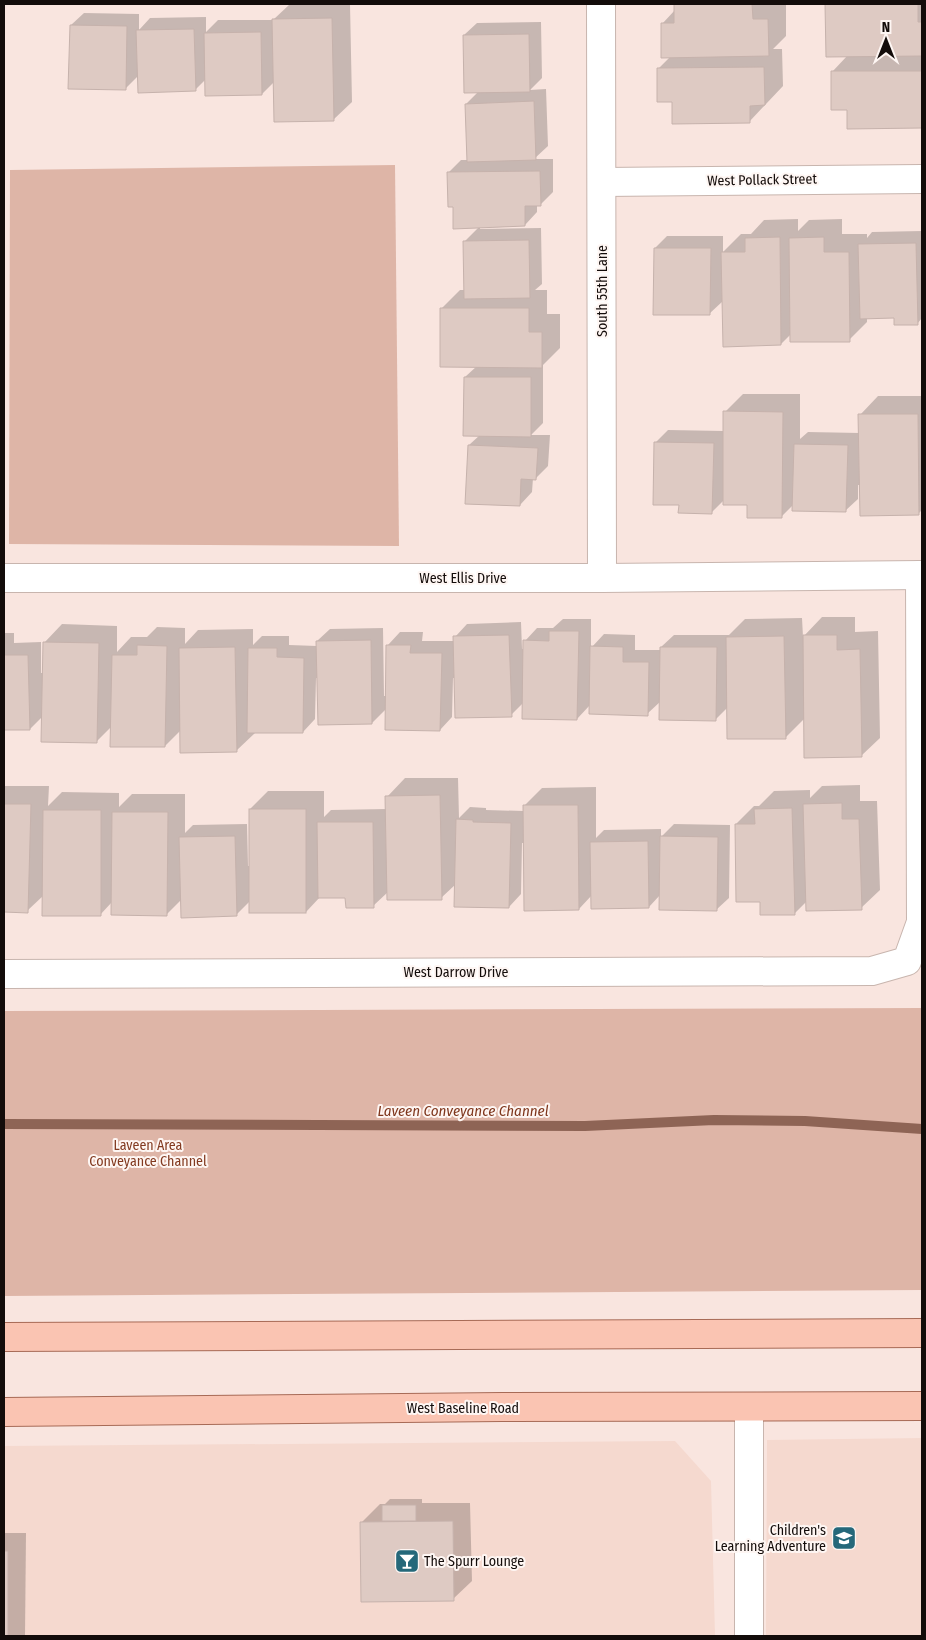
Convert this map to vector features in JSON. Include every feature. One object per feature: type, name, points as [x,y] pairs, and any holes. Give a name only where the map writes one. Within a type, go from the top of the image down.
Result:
[{"type":"main road","points":[[4,1337],[922,1333]]},
{"type":"main road","name":"West Baseline Road","points":[[4,1412],[922,1406]]},
{"type":"street","name":"South 55th Lane","points":[[601,4],[602,578]]},
{"type":"street","name":"West Pollack Street","points":[[602,182],[922,179]]},
{"type":"street","name":"West Ellis Drive","points":[[4,578],[602,578],[921,575]]},
{"type":"street","name":"West Darrow Drive","points":[[4,974],[872,971],[907,961],[921,922],[921,575]]},
{"type":"street","points":[[749,1407],[749,1636]]},
{"type":"shaded area","name":"Children's Learning Adventure","points":[[922,1438],[922,1636],[766,1636],[767,1440]]},
{"type":"shaded area","points":[[675,1441],[711,1481],[715,1636],[4,1636],[4,1446]]},
{"type":"green space","points":[[395,165],[399,546],[9,544],[10,170]]},
{"type":"green space","name":"Laveen Area Conveyance Channel","points":[[922,1008],[922,1290],[4,1296],[4,1011]]},
{"type":"building","points":[[674,4],[752,4],[753,19],[768,19],[769,56],[661,58],[661,23],[674,23]]},
{"type":"building","points":[[825,4],[918,4],[918,22],[922,22],[922,56],[826,57]]},
{"type":"building","points":[[332,18],[334,121],[274,122],[272,19]]},
{"type":"building","points":[[70,25],[127,26],[126,90],[68,89]]},
{"type":"building","points":[[194,29],[196,91],[138,93],[136,30]]},
{"type":"building","points":[[261,32],[262,95],[205,96],[204,33]]},
{"type":"building","points":[[529,34],[530,92],[464,93],[463,35]]},
{"type":"building","points":[[764,67],[765,105],[750,106],[750,123],[672,124],[672,102],[657,102],[657,68]]},
{"type":"building","points":[[831,71],[922,71],[922,128],[847,129],[847,110],[831,110]]},
{"type":"building","points":[[534,101],[536,160],[467,162],[465,104]]},
{"type":"building","points":[[540,171],[541,206],[525,206],[525,226],[453,229],[453,207],[448,207],[447,172]]},
{"type":"building","points":[[780,237],[781,345],[723,347],[721,252],[745,252],[745,238]]},
{"type":"building","points":[[824,237],[824,252],[849,252],[850,342],[790,342],[789,238]]},
{"type":"building","points":[[529,240],[530,298],[464,299],[463,241]]},
{"type":"building","points":[[916,243],[918,325],[894,325],[894,318],[860,319],[858,244]]},
{"type":"building","points":[[654,248],[711,248],[710,315],[653,315]]},
{"type":"building","points":[[440,308],[529,308],[529,332],[542,332],[542,368],[440,367]]},
{"type":"building","points":[[464,377],[531,377],[531,437],[463,436]]},
{"type":"building","points":[[723,411],[783,412],[782,518],[747,518],[747,505],[723,505]]},
{"type":"building","points":[[858,414],[918,414],[919,515],[860,516]]},
{"type":"building","points":[[654,442],[714,443],[712,514],[678,513],[679,505],[653,505]]},
{"type":"building","points":[[794,444],[848,445],[846,512],[792,511]]},
{"type":"building","points":[[468,445],[538,448],[536,480],[521,479],[520,506],[465,504]]},
{"type":"building","points":[[549,631],[579,631],[577,720],[522,719],[523,640],[549,641]]},
{"type":"building","points":[[509,635],[512,717],[455,718],[453,636]]},
{"type":"building","points":[[803,635],[837,635],[837,650],[860,649],[862,757],[804,758]]},
{"type":"building","points":[[784,636],[786,739],[727,739],[726,637]]},
{"type":"building","points":[[371,640],[372,724],[318,725],[316,641]]},
{"type":"building","points":[[43,642],[99,643],[97,743],[41,742]]},
{"type":"building","points":[[137,645],[167,646],[165,747],[110,747],[112,655],[137,655]]},
{"type":"building","points":[[386,645],[411,645],[410,653],[442,653],[440,731],[385,730]]},
{"type":"building","points":[[590,646],[623,647],[623,662],[649,662],[648,716],[589,714]]},
{"type":"building","points":[[235,647],[237,752],[180,753],[179,648]]},
{"type":"building","points":[[660,647],[717,647],[716,721],[659,720]]},
{"type":"building","points":[[248,648],[277,648],[277,657],[304,658],[303,733],[247,733]]},
{"type":"building","points":[[4,655],[28,655],[30,730],[4,730]]},
{"type":"building","points":[[440,795],[442,900],[387,900],[385,796]]},
{"type":"building","points":[[842,803],[842,819],[859,819],[862,910],[806,911],[803,804]]},
{"type":"building","points":[[4,804],[31,804],[28,913],[4,912]]},
{"type":"building","points":[[523,805],[578,805],[579,910],[524,911]]},
{"type":"building","points":[[792,808],[795,915],[760,915],[760,902],[736,902],[735,824],[755,824],[754,809]]},
{"type":"building","points":[[249,809],[306,809],[306,913],[249,913]]},
{"type":"building","points":[[43,810],[101,810],[101,916],[42,916]]},
{"type":"building","points":[[112,812],[168,812],[167,916],[111,915]]},
{"type":"building","points":[[456,819],[473,820],[473,822],[511,823],[509,908],[454,907]]},
{"type":"building","points":[[317,822],[373,822],[374,908],[346,908],[345,898],[318,898]]},
{"type":"building","points":[[235,836],[237,916],[181,918],[179,837]]},
{"type":"building","points":[[660,836],[718,837],[717,911],[659,910]]},
{"type":"building","points":[[648,841],[649,908],[591,909],[590,842]]},
{"type":"building","points":[[382,1505],[416,1505],[416,1521],[382,1521]]},
{"type":"building","name":"The Spurr Lounge","points":[[453,1521],[454,1601],[361,1602],[360,1522]]},
{"type":"building","points":[[4,1551],[8,1551],[8,1636],[4,1636]]},
{"type":"waterway","name":"Laveen Conveyance Channel","points":[[4,1124],[585,1126],[714,1120],[805,1121],[922,1129]]},
{"type":"place","name":"Children's Learning Adventure","points":[[844,1538]]},
{"type":"place","name":"The Spurr Lounge","points":[[407,1561]]}]
